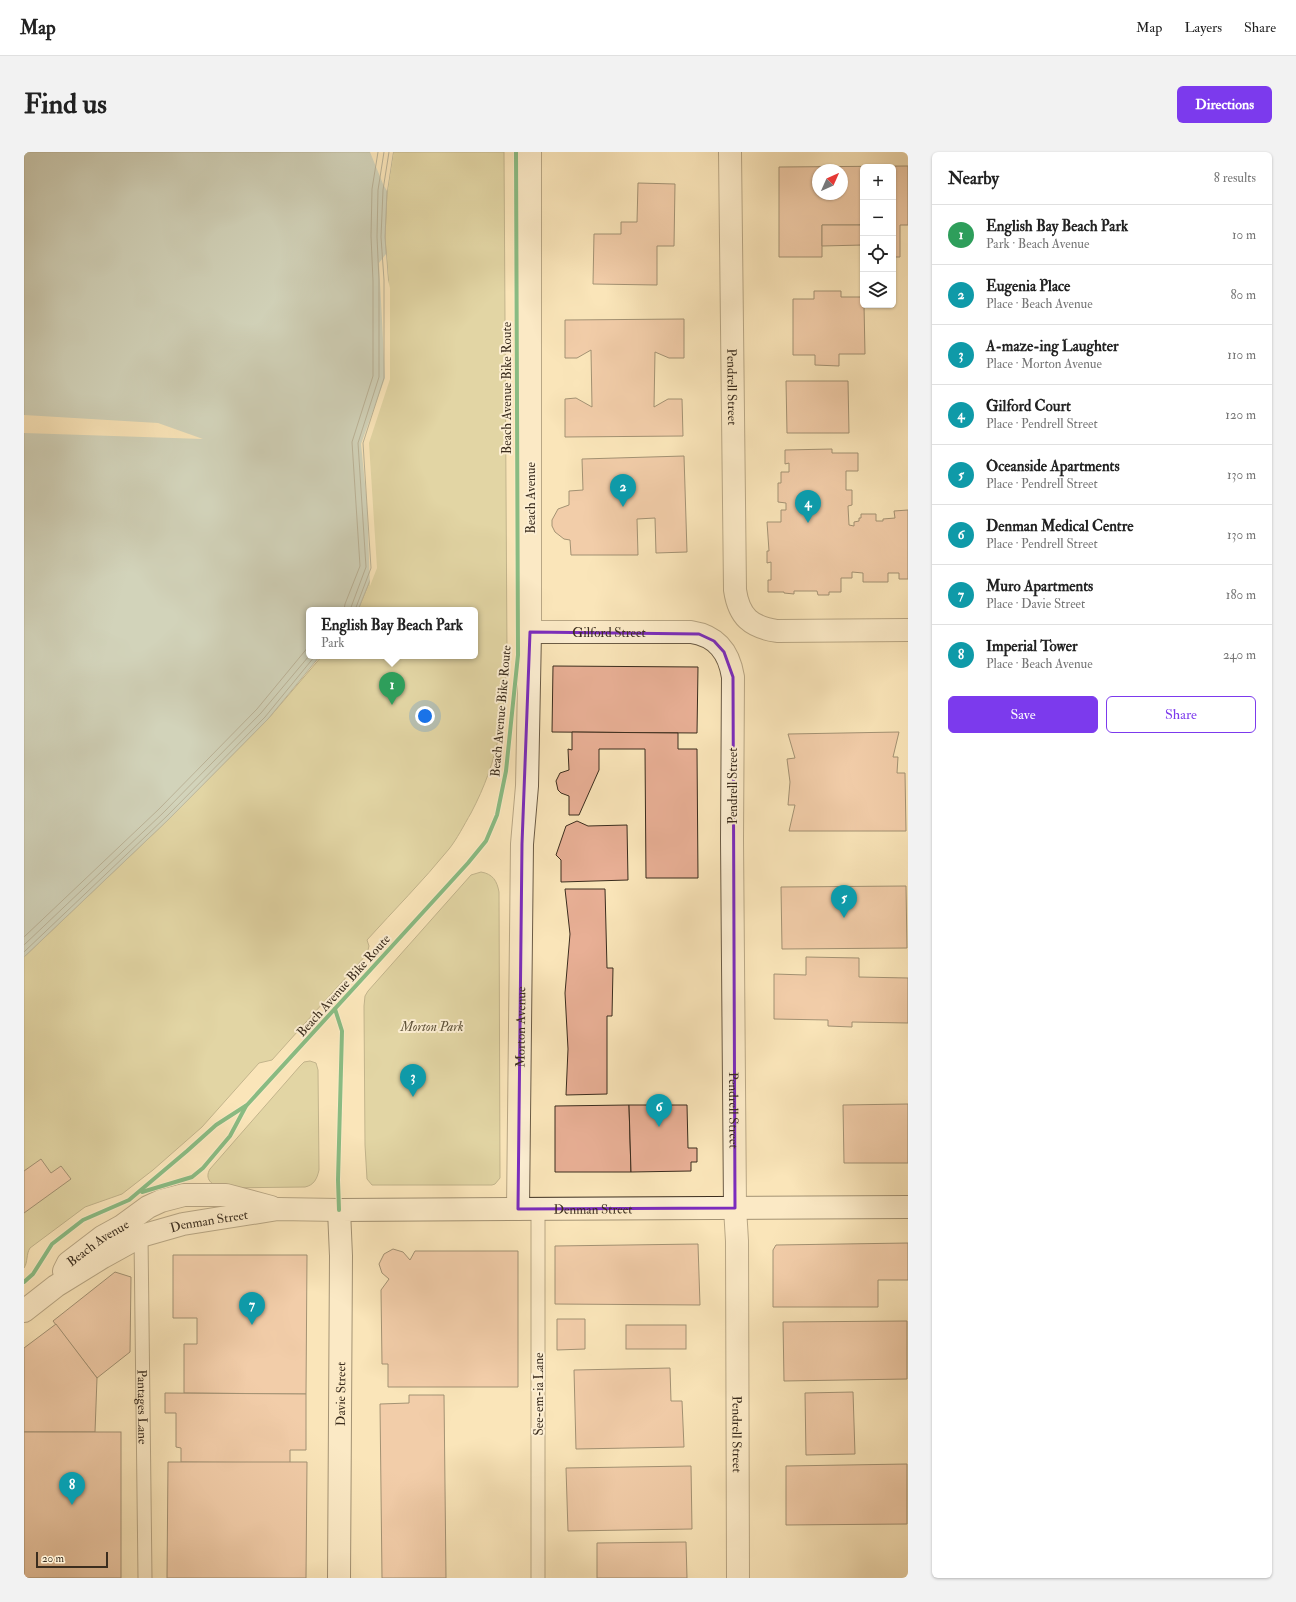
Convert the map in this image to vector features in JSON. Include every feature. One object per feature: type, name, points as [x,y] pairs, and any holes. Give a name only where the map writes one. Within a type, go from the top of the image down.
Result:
[{"type":"street","name":"Beach Avenue","points":[[522,844],[527,786],[530,632],[530,152]]},
{"type":"street","name":"Pendrell Street","points":[[730,152],[735,590],[739,606],[752,624],[777,631],[908,630]]},
{"type":"street","name":"Gilford Street","points":[[530,632],[690,632],[708,636],[719,646]]},
{"type":"street","name":"Pendrell Street","points":[[719,646],[728,657],[733,677],[732,848],[735,1208],[737,1241],[738,1578]]},
{"type":"street","name":"Morton Avenue","points":[[522,844],[528,1209]]},
{"type":"street","name":"Denman Street","points":[[148,1207],[161,1201],[184,1195],[226,1195],[278,1209]]},
{"type":"street","name":"Beach Avenue","points":[[56,1286],[68,1263],[102,1237],[122,1226],[148,1207]]},
{"type":"street","name":"Denman Street","points":[[141,1236],[183,1224],[278,1209],[908,1207]]},
{"type":"street","name":"Davie Street","points":[[339,1578],[340,1210]]},
{"type":"street","name":"Beach Avenue","points":[[24,1311],[56,1286],[141,1236]]},
{"type":"lane","name":"See-em-ia Lane","points":[[528,1209],[538,1578]]},
{"type":"lane","name":"Pantages Lane","points":[[141,1236],[145,1578]]},
{"type":"highlighted area","points":[[530,632],[699,634],[714,641],[724,652],[733,677],[735,1208],[518,1209],[522,844]]},
{"type":"green space","points":[[393,152],[504,152],[507,655],[499,736],[488,774],[471,813],[449,849],[367,940],[369,946],[367,954],[272,1060],[259,1063],[202,1127],[153,1170],[122,1194],[85,1207],[30,1248],[24,1268],[24,957],[169,819],[268,719],[319,659],[478,659],[478,607],[359,607],[375,568],[366,443],[388,280],[385,237],[387,191]]},
{"type":"green space","name":"Morton Park","points":[[481,872],[489,874],[494,879],[499,892],[500,1178],[495,1184],[492,1185],[372,1185],[367,1179],[365,1145],[365,996],[471,875]]},
{"type":"green space","points":[[310,1061],[316,1063],[318,1070],[319,1170],[315,1181],[311,1185],[305,1187],[221,1188],[212,1183],[208,1179],[210,1169],[300,1066],[304,1062]]},
{"type":"water","points":[[24,152],[393,152],[387,191],[385,237],[388,280],[388,378],[366,443],[375,568],[359,607],[306,607],[306,659],[318,659],[268,719],[169,819],[24,957]]},
{"type":"pier","points":[[370,152],[393,152],[387,191],[383,184]]},
{"type":"pier","points":[[386,254],[390,288],[390,379],[369,443],[377,568],[370,586],[367,504],[361,444],[385,378],[379,263]]},
{"type":"pier","points":[[24,415],[158,423],[203,439],[24,433]]},
{"type":"building","points":[[848,166],[860,166],[860,225],[822,225],[822,257],[779,257],[779,167],[812,167],[812,200],[848,200]]},
{"type":"building","points":[[896,166],[908,166],[908,225],[900,225],[900,257],[896,257]]},
{"type":"building","points":[[638,183],[675,184],[674,246],[657,246],[657,285],[593,284],[594,234],[621,234],[621,222],[637,222]]},
{"type":"building","points":[[822,225],[860,225],[860,245],[822,246]]},
{"type":"building","points":[[814,291],[841,291],[841,297],[860,297],[860,308],[864,308],[865,354],[839,354],[839,366],[815,365],[815,355],[793,355],[793,299],[814,299]]},
{"type":"building","points":[[684,319],[684,358],[669,358],[655,352],[654,407],[668,399],[682,399],[683,436],[565,437],[565,399],[576,398],[592,407],[591,350],[577,358],[565,358],[565,320]]},
{"type":"building","points":[[786,381],[848,381],[849,433],[787,433]]},
{"type":"building","points":[[832,449],[832,453],[858,453],[858,471],[846,471],[846,490],[852,490],[852,505],[848,506],[849,525],[854,526],[854,522],[859,521],[859,518],[861,518],[861,514],[876,514],[876,521],[883,521],[883,519],[895,518],[894,511],[908,510],[908,579],[899,579],[899,573],[888,573],[888,582],[863,582],[863,573],[852,572],[852,578],[841,578],[841,592],[829,592],[829,595],[818,595],[817,591],[794,591],[794,594],[784,592],[768,592],[768,580],[771,580],[771,562],[767,563],[767,551],[769,551],[767,522],[781,522],[781,510],[786,510],[786,503],[778,502],[778,483],[781,483],[781,472],[789,472],[789,463],[785,464],[785,450]]},
{"type":"building","points":[[684,456],[687,552],[656,553],[655,518],[637,519],[638,555],[571,555],[570,540],[564,539],[555,532],[552,526],[552,520],[558,509],[569,505],[569,491],[583,490],[582,459]]},
{"type":"building","points":[[553,666],[698,667],[697,733],[552,732]]},
{"type":"building","points":[[572,732],[678,733],[678,749],[697,749],[698,878],[646,878],[645,749],[599,749],[599,770],[579,815],[569,815],[569,796],[558,790],[556,781],[560,773],[569,770],[568,749],[572,750]]},
{"type":"building","points":[[899,732],[893,757],[898,757],[897,773],[905,773],[906,831],[789,831],[795,805],[788,805],[790,782],[787,759],[795,758],[788,734]]},
{"type":"building","points":[[577,821],[588,826],[627,825],[628,880],[561,882],[561,860],[556,855],[566,826]]},
{"type":"building","points":[[906,886],[907,948],[782,949],[781,887]]},
{"type":"building","points":[[565,889],[605,889],[607,968],[613,968],[612,1016],[607,1016],[607,1094],[566,1095],[568,1049],[565,993],[570,934]]},
{"type":"building","points":[[806,957],[859,958],[859,977],[908,978],[908,1023],[852,1022],[852,1027],[828,1026],[828,1020],[774,1019],[774,974],[806,975]]},
{"type":"building","points":[[908,1104],[908,1163],[844,1163],[843,1105]]},
{"type":"building","points":[[629,1105],[631,1172],[555,1172],[555,1106]]},
{"type":"building","points":[[629,1105],[687,1105],[688,1148],[697,1148],[697,1162],[691,1162],[691,1171],[631,1172]]},
{"type":"building","points":[[41,1159],[51,1173],[61,1166],[71,1179],[24,1213],[24,1171]]},
{"type":"building","points":[[908,1243],[908,1280],[878,1280],[878,1307],[773,1307],[773,1250],[776,1245]]},
{"type":"building","points":[[698,1244],[700,1305],[555,1304],[555,1246]]},
{"type":"building","points":[[393,1249],[403,1252],[410,1260],[415,1251],[518,1251],[518,1387],[388,1387],[388,1364],[382,1364],[381,1290],[389,1279],[382,1273],[379,1264],[384,1254]]},
{"type":"building","points":[[173,1255],[307,1255],[306,1394],[184,1393],[184,1344],[197,1344],[197,1318],[173,1318]]},
{"type":"building","points":[[115,1272],[131,1277],[130,1352],[97,1378],[53,1321]]},
{"type":"building","points":[[557,1319],[585,1319],[585,1349],[557,1350]]},
{"type":"building","points":[[907,1321],[907,1379],[784,1381],[783,1322]]},
{"type":"building","points":[[56,1324],[97,1378],[95,1432],[24,1432],[24,1348]]},
{"type":"building","points":[[626,1325],[686,1325],[686,1349],[626,1349]]},
{"type":"building","points":[[670,1368],[671,1401],[682,1401],[684,1447],[576,1449],[574,1370]]},
{"type":"building","points":[[853,1392],[855,1454],[806,1455],[805,1393]]},
{"type":"building","points":[[165,1393],[306,1394],[306,1450],[290,1450],[290,1463],[181,1462],[181,1448],[176,1447],[176,1413],[165,1413]]},
{"type":"building","points":[[409,1395],[444,1395],[446,1578],[382,1578],[380,1404],[409,1403]]},
{"type":"building","points":[[24,1432],[121,1432],[121,1578],[24,1578]]},
{"type":"building","points":[[168,1462],[307,1462],[306,1578],[167,1578]]},
{"type":"building","points":[[907,1464],[907,1524],[786,1525],[786,1466]]},
{"type":"building","points":[[691,1466],[692,1529],[568,1531],[566,1468]]},
{"type":"building","points":[[686,1542],[687,1578],[597,1578],[597,1543]]},
{"type":"cycle path","name":"Beach Avenue Bike Route","points":[[24,1282],[33,1274],[52,1244],[83,1220],[129,1200],[216,1125],[247,1105],[468,863],[486,841],[497,815],[506,771],[518,655],[516,152]]},
{"type":"cycle path","name":"Beach Avenue Bike Route","points":[[335,1009],[342,1031],[338,1180],[339,1210]]},
{"type":"cycle path","points":[[142,1192],[192,1177],[203,1168],[230,1136],[246,1106]]},
{"type":"place","name":"Eugenia Place","points":[[623,507]]},
{"type":"place","name":"Gilford Court","points":[[808,523]]},
{"type":"place","name":"English Bay Beach Park","points":[[392,705]]},
{"type":"place","name":"Oceanside Apartments","points":[[844,918]]},
{"type":"place","name":"A-maze-ing Laughter","points":[[413,1097]]},
{"type":"place","name":"Denman Medical Centre","points":[[659,1127]]},
{"type":"place","name":"Muro Apartments","points":[[252,1325]]},
{"type":"place","name":"Imperial Tower","points":[[72,1505]]}]
